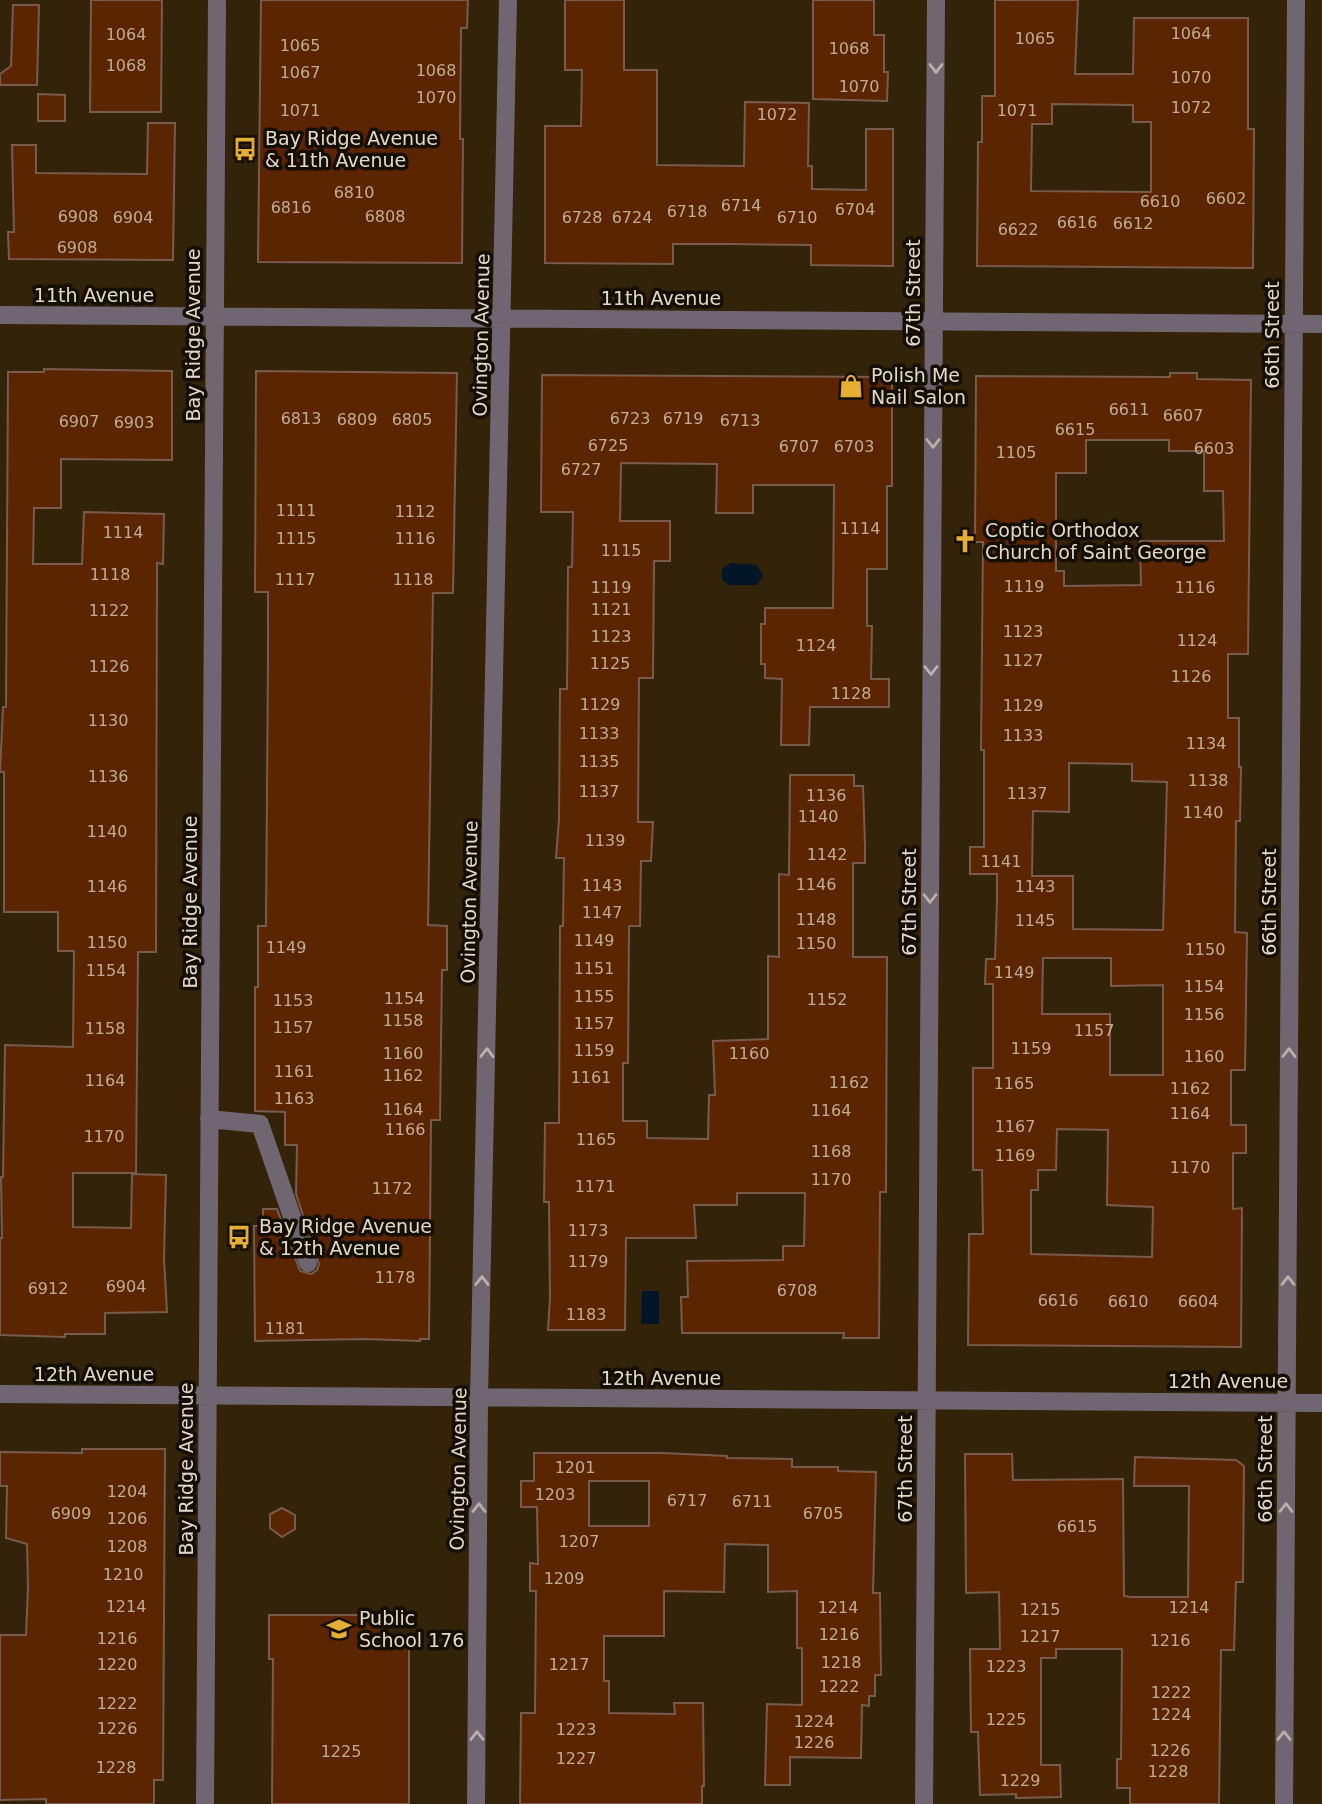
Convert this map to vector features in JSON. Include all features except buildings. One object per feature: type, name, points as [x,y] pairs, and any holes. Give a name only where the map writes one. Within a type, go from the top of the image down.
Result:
[{"type":"street","name":"Bay Ridge Avenue","points":[[205,1804],[217,0]]},
{"type":"street","name":"Ovington Avenue","points":[[476,1804],[479,1398],[508,0]]},
{"type":"street","name":"67th Street","points":[[924,1804],[936,0]]},
{"type":"street","name":"66th Street","points":[[1284,1804],[1296,0]]},
{"type":"street","name":"11th Avenue","points":[[0,315],[1322,324]]},
{"type":"street","points":[[209,1119],[260,1124],[308,1263]]},
{"type":"street","name":"12th Avenue","points":[[0,1394],[1322,1403]]},
{"type":"water","points":[[731,563],[756,565],[763,575],[757,585],[729,585],[723,581],[721,573],[724,567]]},
{"type":"water","points":[[642,1291],[659,1291],[659,1324],[641,1324]]},
{"type":"place","name":"Bay Ridge Avenue & 11th Avenue","points":[[245,149]]},
{"type":"place","name":"Polish Me Nail Salon","points":[[851,386]]},
{"type":"place","name":"Coptic Orthodox Church of Saint George","points":[[965,541]]},
{"type":"place","name":"Bay Ridge Avenue & 12th Avenue","points":[[239,1237]]},
{"type":"place","name":"Public School 176","points":[[339,1629]]}]
